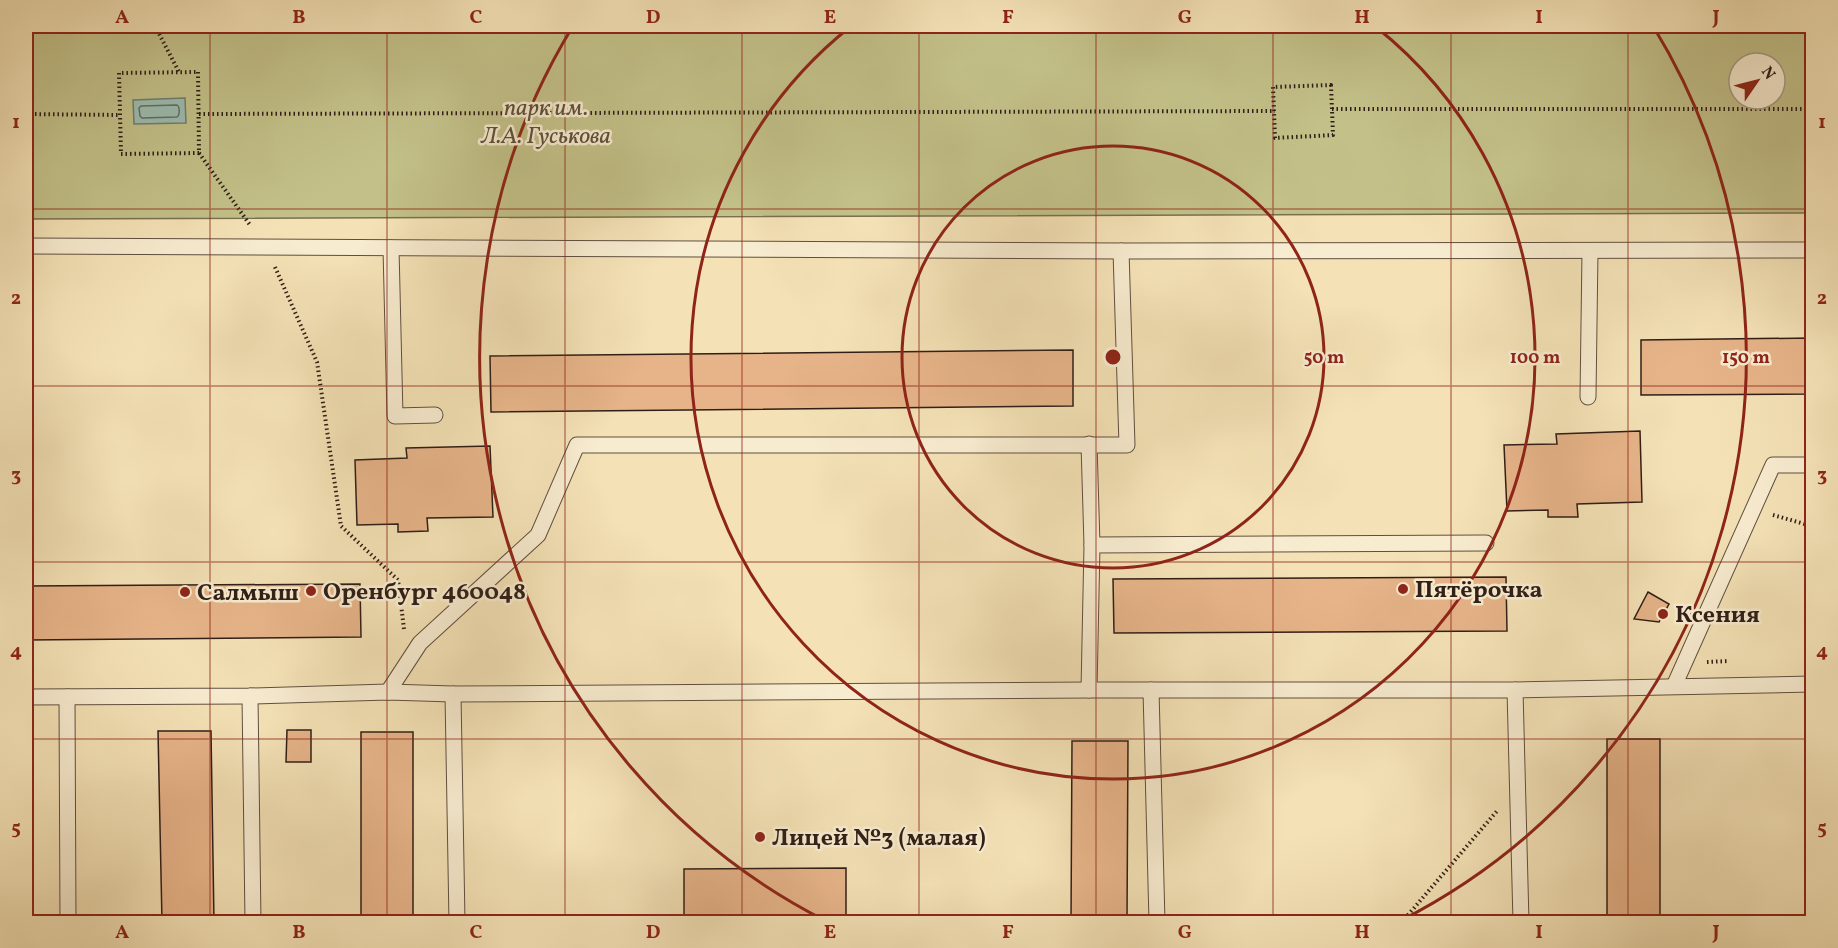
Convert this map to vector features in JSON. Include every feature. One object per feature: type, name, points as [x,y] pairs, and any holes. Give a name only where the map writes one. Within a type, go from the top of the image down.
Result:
[{"type":"lane","points":[[26,246],[1121,251],[1812,250]]},
{"type":"lane","points":[[391,248],[394,416],[435,415]]},
{"type":"lane","points":[[388,692],[420,643],[538,535],[577,445],[1127,445],[1121,251]]},
{"type":"lane","points":[[1588,397],[1590,251]]},
{"type":"lane","points":[[1089,444],[1092,545],[1089,690]]},
{"type":"lane","points":[[1674,686],[1773,465],[1812,465]]},
{"type":"lane","points":[[1092,545],[1486,543]]},
{"type":"lane","points":[[26,697],[250,696],[388,692],[453,694],[1515,690],[1812,684]]},
{"type":"lane","points":[[1151,690],[1157,922]]},
{"type":"lane","points":[[1515,690],[1521,922]]},
{"type":"lane","points":[[453,694],[457,922]]},
{"type":"lane","points":[[250,696],[253,922]]},
{"type":"lane","points":[[68,697],[68,922]]},
{"type":"path","points":[[155,26],[179,72]]},
{"type":"path","points":[[199,153],[121,154],[119,73],[198,72],[199,153],[266,247],[317,362],[341,526],[398,580],[404,636]]},
{"type":"path","points":[[1331,85],[1333,135],[1275,138],[1275,111],[1273,87],[1331,85]]},
{"type":"path","points":[[1332,109],[1812,109]]},
{"type":"path","points":[[198,114],[1275,111]]},
{"type":"path","points":[[26,114],[120,115]]},
{"type":"path","points":[[1753,510],[1812,526]]},
{"type":"path","points":[[1402,922],[1518,787]]},
{"type":"green space","name":"парк им. Л.А. Гуськова","points":[[26,26],[1812,26],[1812,213],[26,219]]},
{"type":"water","points":[[185,98],[186,123],[134,124],[133,100]]},
{"type":"building","points":[[1812,338],[1812,394],[1641,395],[1641,340]]},
{"type":"building","points":[[1073,350],[1073,406],[491,412],[490,356]]},
{"type":"building","points":[[1640,431],[1642,502],[1577,504],[1578,517],[1548,517],[1548,510],[1507,511],[1504,445],[1557,444],[1556,434]]},
{"type":"building","points":[[490,446],[493,517],[427,518],[428,531],[398,532],[398,524],[357,525],[355,460],[407,458],[406,448]]},
{"type":"building","points":[[1506,577],[1507,631],[1114,633],[1113,579]]},
{"type":"building","points":[[360,584],[361,637],[26,640],[26,586]]},
{"type":"building","points":[[1648,592],[1669,604],[1659,622],[1634,619]]},
{"type":"building","points":[[287,730],[311,730],[311,762],[286,762]]},
{"type":"building","points":[[158,731],[211,731],[214,922],[162,922]]},
{"type":"building","points":[[361,732],[413,732],[413,922],[361,922]]},
{"type":"building","points":[[1607,739],[1660,739],[1660,922],[1607,922]]},
{"type":"building","points":[[1072,741],[1128,741],[1127,922],[1071,922]]},
{"type":"building","points":[[846,868],[846,922],[684,922],[684,869]]},
{"type":"place","name":"Пятёрочка","points":[[1403,589]]},
{"type":"place","name":"Оренбург 460048","points":[[311,591]]},
{"type":"place","name":"Салмыш","points":[[185,592]]},
{"type":"place","name":"Ксения","points":[[1663,614]]},
{"type":"place","name":"Лицей №3 (малая)","points":[[760,837]]}]
